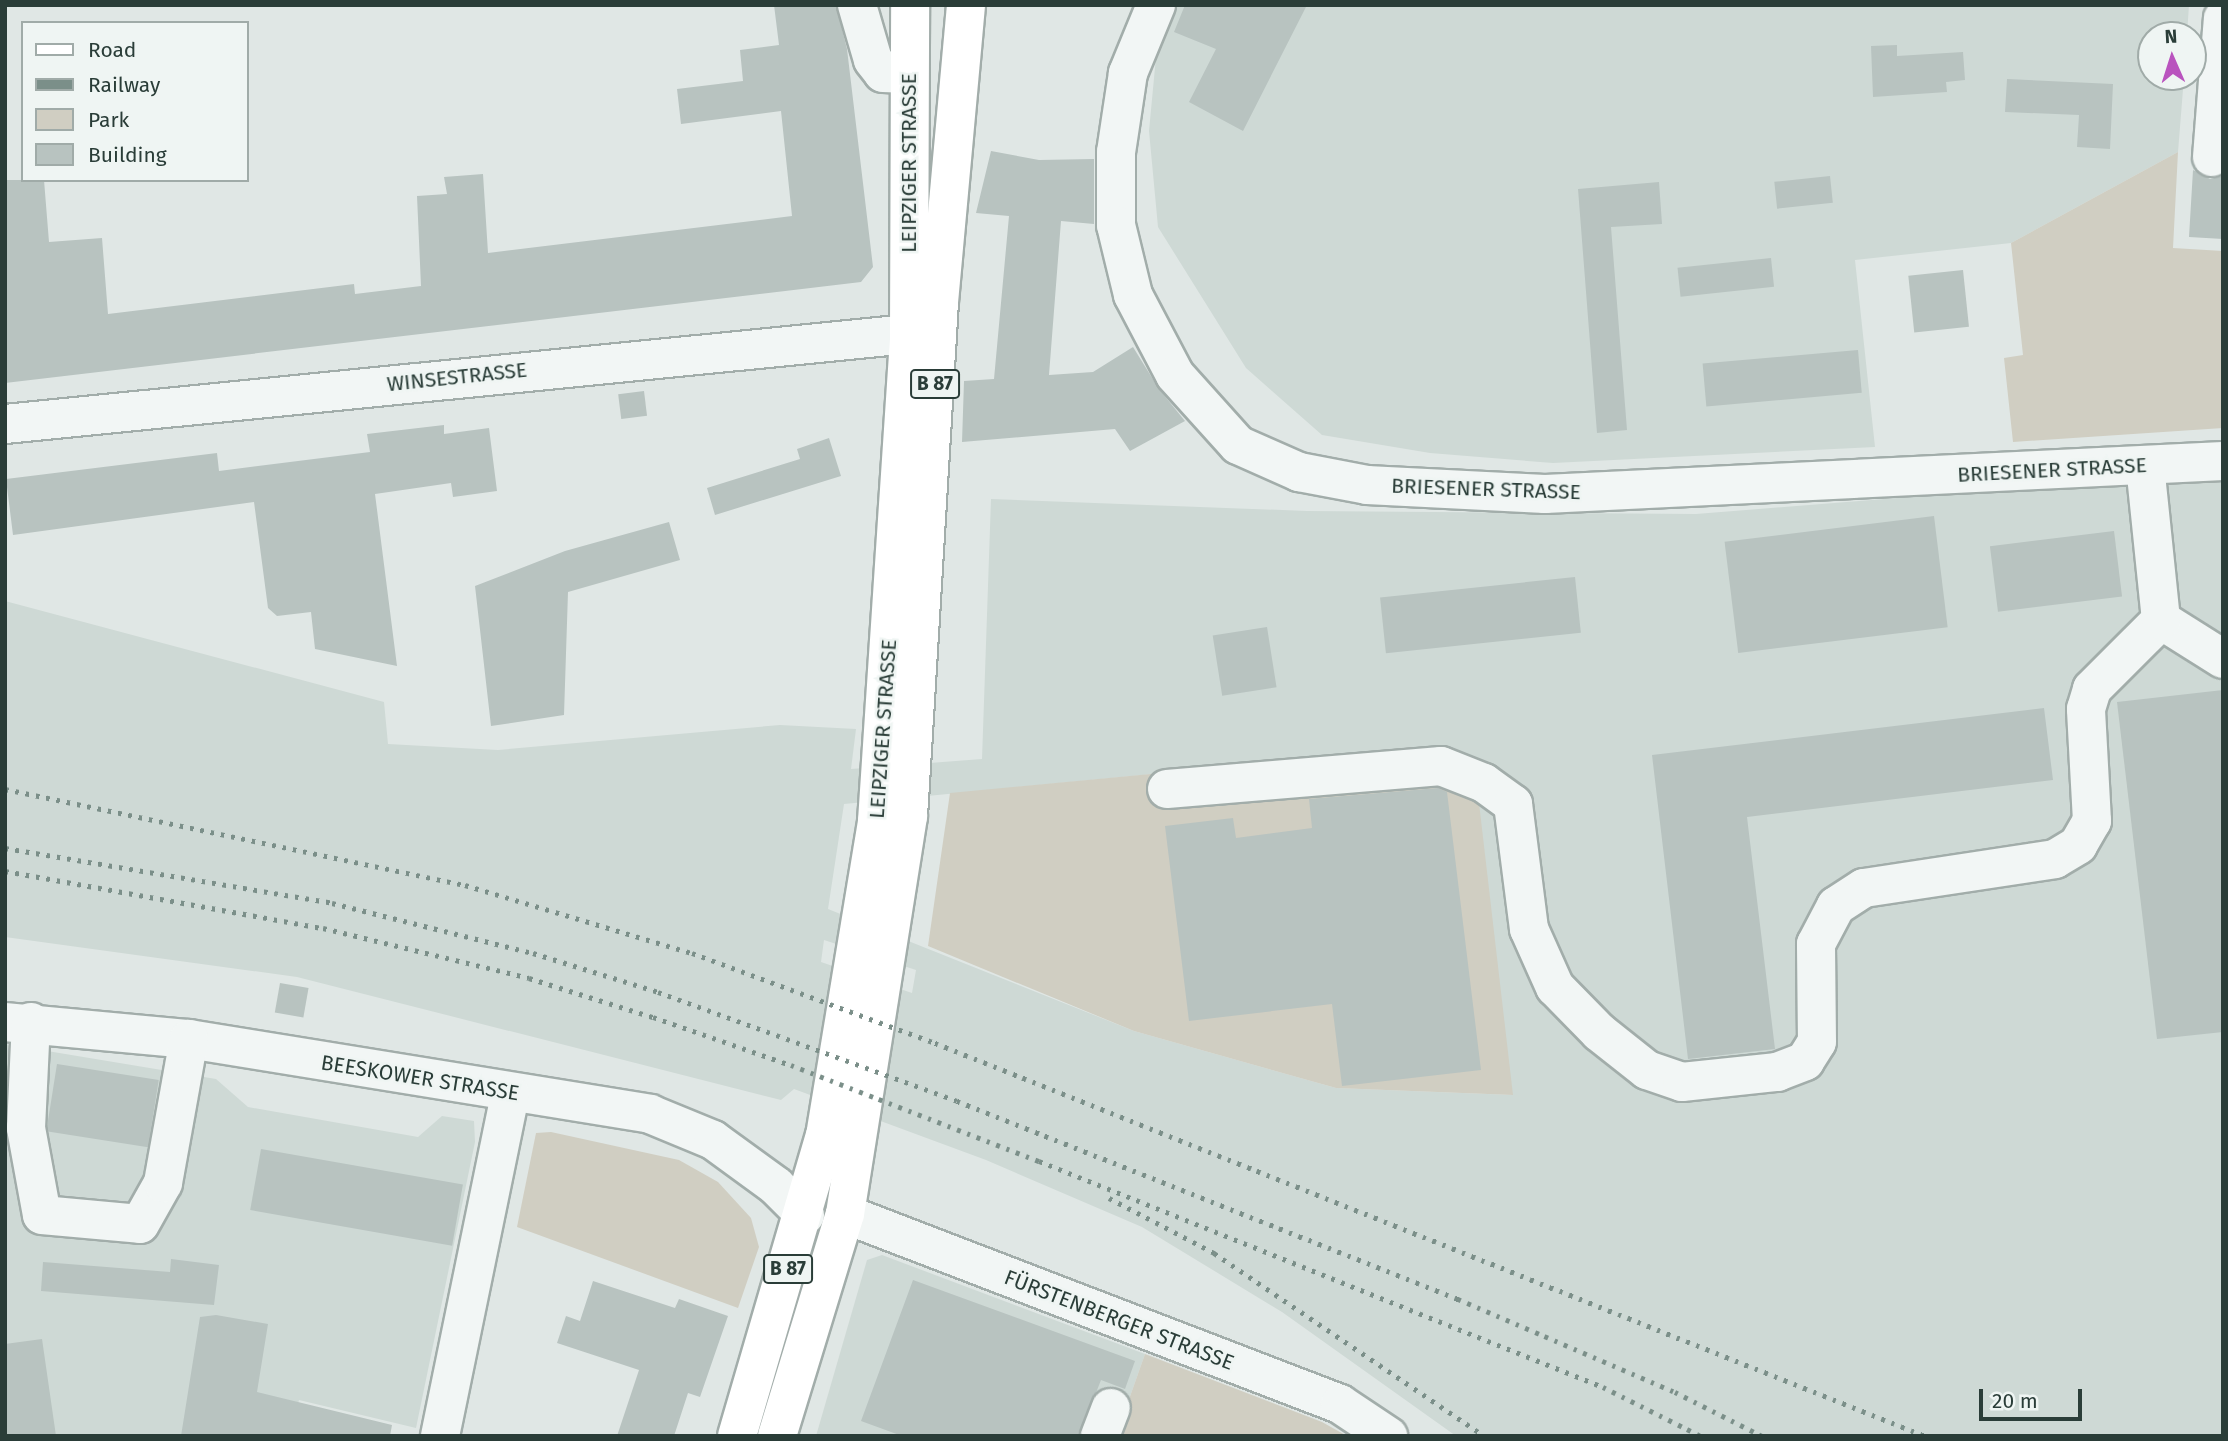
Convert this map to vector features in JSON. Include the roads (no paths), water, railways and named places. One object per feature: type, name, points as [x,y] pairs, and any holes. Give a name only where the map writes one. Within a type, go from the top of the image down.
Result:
[{"type":"main road","name":"LEIPZIGER STRASSE","points":[[737,1436],[825,1136],[877,821],[909,334],[910,5]]},
{"type":"main road","name":"LEIPZIGER STRASSE","points":[[777,1436],[845,1214],[908,816],[939,302],[967,5]]},
{"type":"street","points":[[857,5],[873,60],[883,73],[909,74]]},
{"type":"street","name":"BRIESENER STRASSE","points":[[1156,5],[1128,73],[1116,152],[1116,225],[1133,295],[1175,375],[1238,445],[1299,472],[1367,485],[1459,492],[1676,489],[2223,461]]},
{"type":"street","points":[[2212,157],[2223,18]]},
{"type":"street","name":"WINSESTRASSE","points":[[5,424],[909,334]]},
{"type":"street","points":[[1167,789],[1441,766],[1484,783],[1513,804],[1529,929],[1555,987],[1599,1032],[1647,1070],[1682,1082],[1777,1072],[1805,1061],[1817,1042],[1815,944],[1836,906],[1864,888],[2055,859],[2078,845],[2092,821],[2087,709],[2092,689],[2199,638],[2145,466]]},
{"type":"street","points":[[18,1022],[26,1128],[41,1214],[140,1224],[163,1184],[189,1039]]},
{"type":"street","name":"BEESKOWER STRASSE","points":[[18,1022],[189,1039],[510,1094],[650,1114],[713,1140],[755,1171],[804,1215]]},
{"type":"street","points":[[440,1436],[510,1094]]},
{"type":"street","name":"FÜRSTENBERGER STRASSE","points":[[845,1214],[1340,1404],[1388,1436]]},
{"type":"railway","points":[[5,789],[465,885],[692,953],[935,1043],[1925,1436]]},
{"type":"railway","points":[[5,848],[332,903],[533,953],[658,992],[957,1101],[1458,1299],[1675,1392],[1762,1436]]},
{"type":"railway","points":[[5,871],[323,928],[529,978],[653,1017],[791,1065],[1039,1161],[1603,1387],[1701,1436]]},
{"type":"railway","points":[[1109,1198],[1214,1253],[1484,1436]]}]
